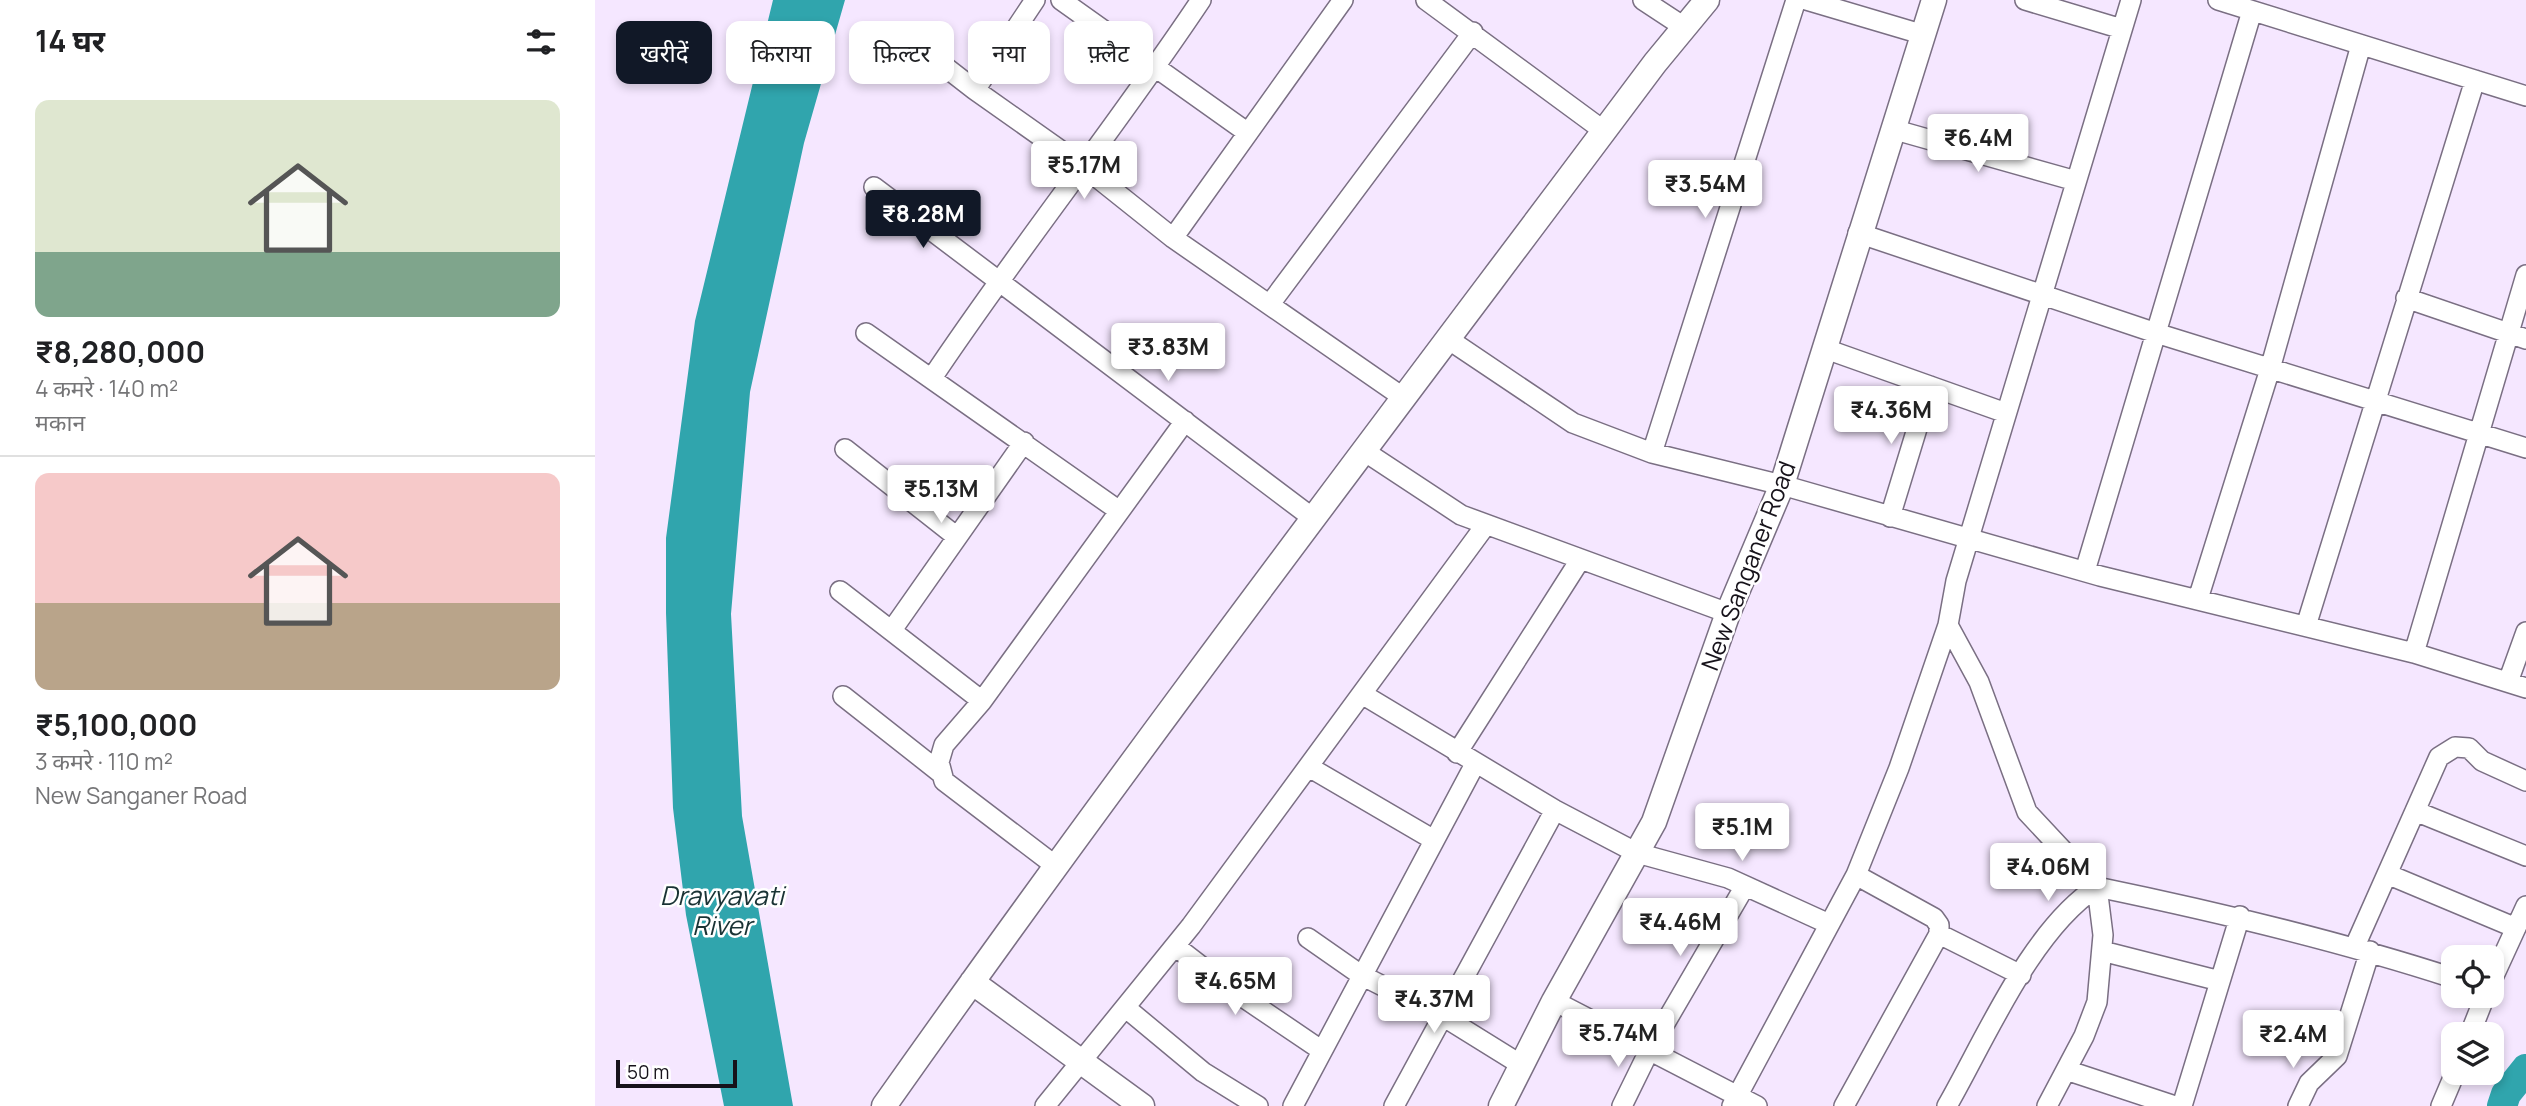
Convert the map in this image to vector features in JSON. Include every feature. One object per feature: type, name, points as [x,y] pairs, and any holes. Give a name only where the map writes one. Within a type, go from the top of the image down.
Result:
[{"type":"street","points":[[975,90],[1035,0]]},
{"type":"street","points":[[1061,0],[1083,6],[1156,67],[1248,133]]},
{"type":"street","points":[[932,378],[997,281],[1084,167],[1201,0]]},
{"type":"street","points":[[1173,238],[1343,0]]},
{"type":"street","points":[[1426,0],[1604,131]]},
{"type":"street","points":[[1643,0],[1685,27]]},
{"type":"street","points":[[884,1106],[972,982],[1364,451],[1604,131],[1707,0]]},
{"type":"street","points":[[1652,453],[1796,0]]},
{"type":"street","points":[[1806,0],[1921,34]]},
{"type":"street","name":"New Sanganer Road","points":[[1501,1106],[1555,1001],[1654,822],[1728,613],[1782,485],[1858,233],[1934,0]]},
{"type":"street","points":[[2025,0],[2122,29]]},
{"type":"street","points":[[1735,1100],[1856,875],[1899,768],[1948,625],[1968,541],[2131,0]]},
{"type":"street","points":[[2218,0],[2526,96]]},
{"type":"street","points":[[2085,571],[2252,10]]},
{"type":"street","points":[[1270,304],[1473,32]]},
{"type":"street","points":[[2198,599],[2270,369],[2361,45]]},
{"type":"street","points":[[954,74],[1084,167],[1173,238],[1404,398]]},
{"type":"street","points":[[2306,626],[2475,80]]},
{"type":"street","points":[[1892,129],[2076,181]]},
{"type":"street","points":[[874,187],[1314,519]]},
{"type":"street","points":[[1858,233],[2156,333],[2526,448]]},
{"type":"street","points":[[2414,653],[2477,433],[2517,336],[2526,275]]},
{"type":"street","points":[[2406,298],[2517,336]]},
{"type":"street","points":[[866,333],[1118,510]]},
{"type":"street","points":[[1448,339],[1573,423],[1652,453],[1782,485],[1968,541],[2414,653],[2517,685],[2526,632]]},
{"type":"street","points":[[1823,348],[2006,413]]},
{"type":"street","points":[[1890,517],[1930,386]]},
{"type":"street","points":[[1057,867],[944,781],[939,762],[944,745],[982,701],[1185,421]]},
{"type":"street","points":[[892,630],[1024,442]]},
{"type":"street","points":[[845,449],[957,537]]},
{"type":"street","points":[[1364,451],[1461,515],[1485,526],[1728,613]]},
{"type":"street","points":[[1045,1106],[1175,946],[1485,526]]},
{"type":"street","points":[[1457,752],[1580,560]]},
{"type":"street","points":[[840,591],[982,701]]},
{"type":"street","points":[[1948,625],[1979,682],[2027,812],[2097,887],[2240,916],[2363,949],[2441,974]]},
{"type":"street","points":[[1362,694],[1475,764],[1637,853],[1745,886],[1829,924]]},
{"type":"street","points":[[843,696],[942,774]]},
{"type":"street","points":[[2298,1106],[2309,1083],[2337,1056],[2363,949],[2387,874],[2439,757],[2455,747],[2469,748],[2482,761],[2526,781]]},
{"type":"street","points":[[1293,1106],[1475,764]]},
{"type":"street","points":[[1309,767],[1434,840]]},
{"type":"street","points":[[1394,1106],[1555,810]]},
{"type":"street","points":[[2415,811],[2526,856]]},
{"type":"street","points":[[2387,874],[2517,928]]},
{"type":"street","points":[[1844,1106],[1939,934],[1939,925],[1934,918],[1856,875]]},
{"type":"street","points":[[1622,1106],[1650,1049],[1745,886]]},
{"type":"street","points":[[2047,1106],[2097,1002],[2103,935],[2097,887]]},
{"type":"street","points":[[1947,1106],[2021,975],[2060,919],[2081,897],[2097,887]]},
{"type":"street","points":[[2504,955],[2526,906]]},
{"type":"street","points":[[2182,1106],[2240,916]]},
{"type":"street","points":[[1939,934],[2021,975]]},
{"type":"street","points":[[1308,937],[1361,975],[1444,1017],[1523,1066]]},
{"type":"street","points":[[1175,946],[1239,995],[1321,1050]]},
{"type":"street","points":[[2102,951],[2220,981]]},
{"type":"street","points":[[972,982],[1142,1106]]},
{"type":"street","points":[[1555,1001],[1650,1049],[1735,1100],[1757,1106]]},
{"type":"street","points":[[1126,1008],[1203,1072],[1258,1106]]},
{"type":"street","points":[[2066,1070],[2175,1106]]},
{"type":"street","points":[[2441,1106],[2450,1085]]},
{"type":"water","name":"Dravyavati River","points":[[773,0],[845,0],[835,35],[835,21],[768,21]]},
{"type":"water","name":"Dravyavati River","points":[[753,84],[821,84],[804,143],[750,392],[731,614],[742,816],[793,1106],[724,1106],[686,915],[673,808],[666,538],[695,321]]},
{"type":"waterway","points":[[2502,1106],[2506,1094],[2526,1069]]}]
